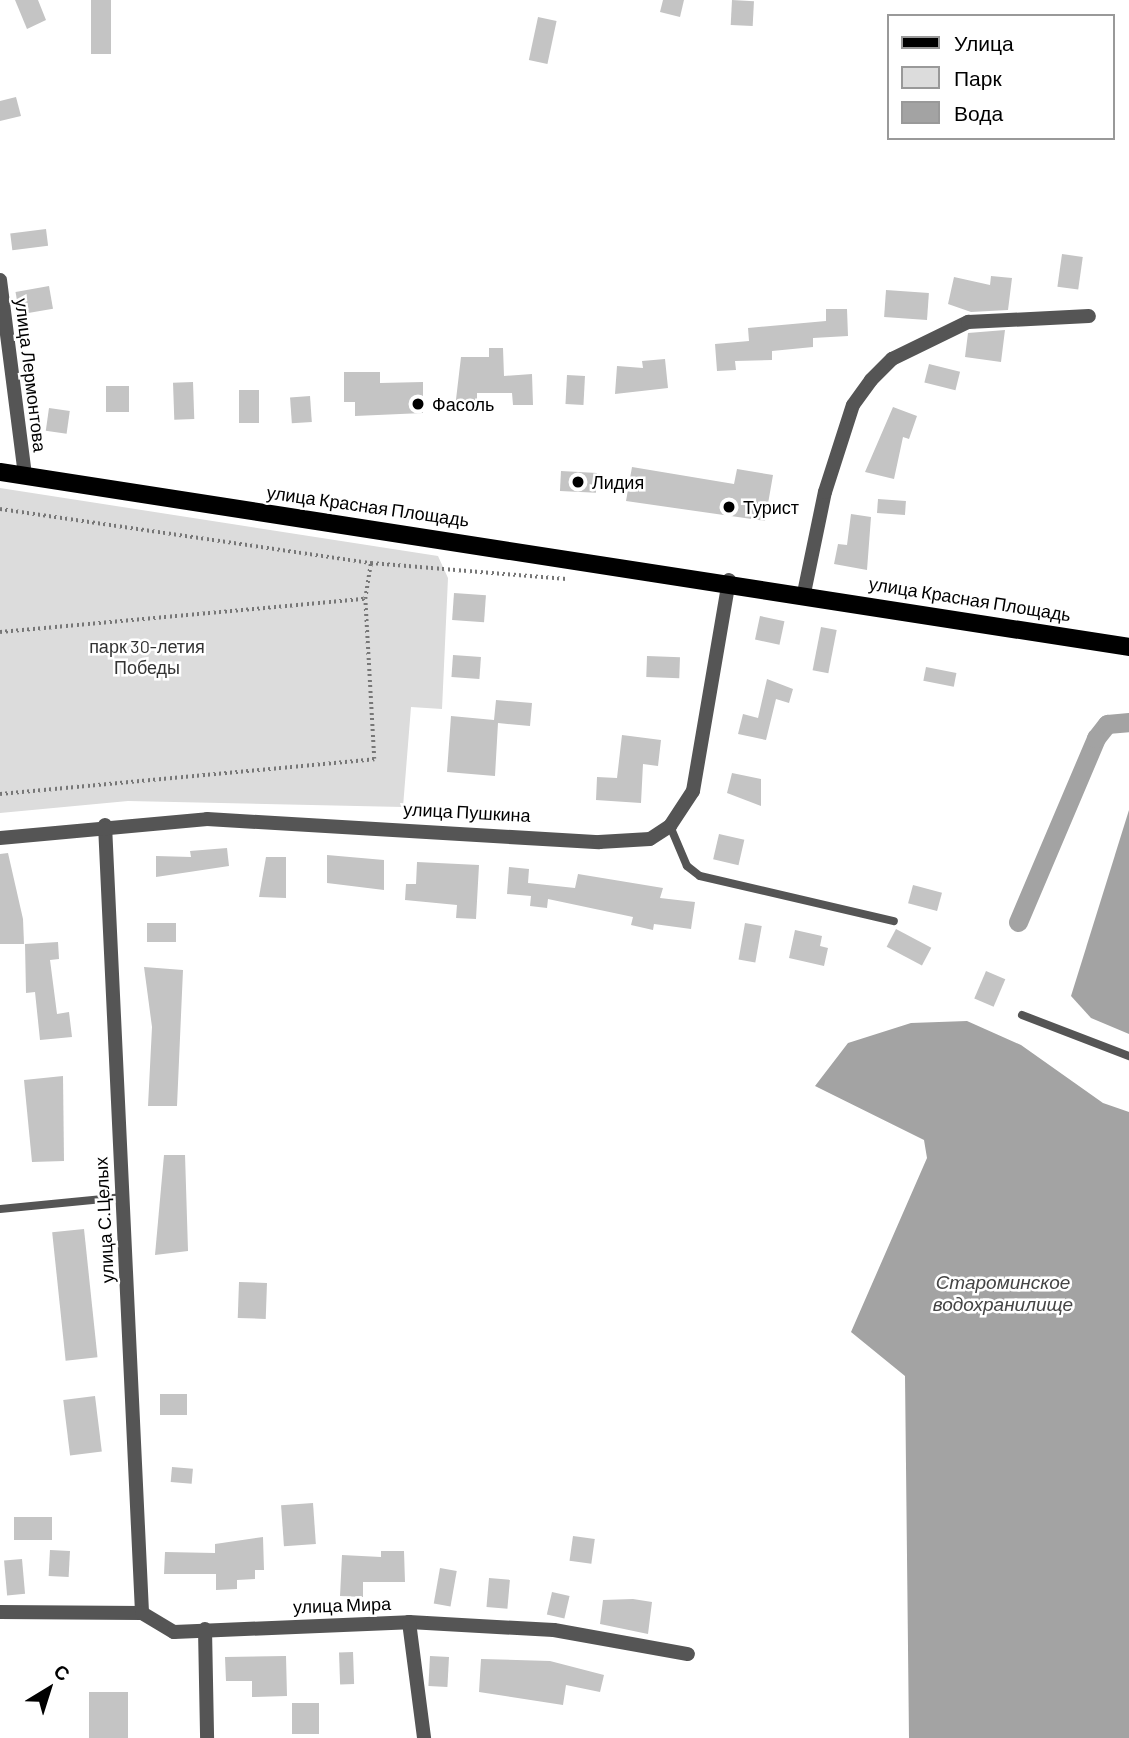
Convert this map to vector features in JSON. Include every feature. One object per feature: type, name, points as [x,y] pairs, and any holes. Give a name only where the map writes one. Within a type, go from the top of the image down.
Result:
[{"type":"main road","name":"улица Красная Площадь","points":[[0,472],[729,580],[1129,647]]},
{"type":"street","name":"улица Лермонтова","points":[[0,280],[25,476]]},
{"type":"street","points":[[804,593],[825,492],[853,405],[870,380],[892,359],[968,322],[1090,316]]},
{"type":"street","points":[[670,826],[698,771],[729,580]]},
{"type":"street","name":"улица Пушкина","points":[[0,838],[105,825],[207,819],[631,843],[670,826]]},
{"type":"street","name":"улица С.Целых","points":[[105,825],[142,1613]]},
{"type":"street","points":[[0,1612],[142,1613]]},
{"type":"street","name":"улица Мира","points":[[142,1613],[174,1632],[409,1622],[554,1630],[688,1654]]},
{"type":"street","points":[[409,1622],[424,1738]]},
{"type":"street","points":[[205,1629],[207,1738]]},
{"type":"lane","points":[[670,826],[687,866],[701,876],[894,921]]},
{"type":"lane","points":[[1022,1015],[1129,1056]]},
{"type":"lane","points":[[0,1209],[123,1197]]},
{"type":"path","points":[[0,509],[371,563],[577,580]]},
{"type":"path","points":[[0,794],[374,759],[365,599],[371,563]]},
{"type":"path","points":[[0,632],[365,599]]},
{"type":"green space","name":"парк 30-летия Победы","points":[[0,488],[438,556],[448,578],[442,709],[411,707],[403,807],[128,801],[0,813]]},
{"type":"water","points":[[1129,810],[1129,1034],[1091,1018],[1071,996]]},
{"type":"water","name":"Староминское водохранилище","points":[[967,1021],[1021,1045],[1103,1103],[1129,1112],[1129,1738],[909,1738],[905,1376],[851,1332],[927,1158],[924,1140],[815,1086],[848,1043],[911,1023]]},
{"type":"building","points":[[15,0],[38,0],[46,20],[27,29]]},
{"type":"building","points":[[91,0],[111,0],[111,54],[91,54]]},
{"type":"building","points":[[663,0],[684,0],[680,17],[660,12]]},
{"type":"building","points":[[732,0],[754,1],[753,26],[731,25]]},
{"type":"building","points":[[538,17],[557,21],[547,64],[529,60]]},
{"type":"building","points":[[16,97],[21,116],[0,121],[0,101]]},
{"type":"building","points":[[46,229],[48,246],[12,250],[10,233]]},
{"type":"building","points":[[1062,254],[1083,257],[1078,290],[1057,287]]},
{"type":"building","points":[[991,276],[1012,278],[1008,310],[971,312],[948,304],[954,277],[990,285]]},
{"type":"building","points":[[49,286],[53,309],[20,315],[16,292]]},
{"type":"building","points":[[886,290],[929,293],[927,320],[884,317]]},
{"type":"building","points":[[826,309],[847,309],[848,336],[813,338],[813,347],[772,351],[772,360],[735,361],[736,370],[717,371],[715,344],[749,341],[748,328],[826,321]]},
{"type":"building","points":[[1005,330],[1001,362],[965,357],[968,333]]},
{"type":"building","points":[[489,348],[503,348],[504,376],[532,374],[533,405],[513,405],[512,393],[477,393],[477,408],[455,408],[461,357],[489,357]]},
{"type":"building","points":[[665,359],[668,388],[615,394],[617,366],[643,368],[642,361]]},
{"type":"building","points":[[929,364],[960,372],[955,390],[924,382]]},
{"type":"building","points":[[344,372],[380,372],[380,383],[423,382],[423,413],[355,416],[355,402],[344,402]]},
{"type":"building","points":[[567,375],[585,376],[583,405],[565,404]]},
{"type":"building","points":[[193,382],[194,419],[174,420],[173,383]]},
{"type":"building","points":[[106,386],[129,386],[129,412],[106,412]]},
{"type":"building","points":[[239,390],[259,390],[259,423],[239,423]]},
{"type":"building","points":[[310,396],[312,422],[292,423],[290,397]]},
{"type":"building","points":[[893,407],[917,416],[909,439],[903,437],[894,479],[865,472]]},
{"type":"building","points":[[49,408],[70,411],[67,434],[46,431]]},
{"type":"building","points":[[632,467],[734,484],[737,469],[773,475],[765,521],[626,501]]},
{"type":"building","name":"Лидия","points":[[561,471],[597,473],[596,493],[560,491]]},
{"type":"building","points":[[878,499],[906,501],[905,515],[877,513]]},
{"type":"building","points":[[851,514],[871,517],[867,570],[834,564],[838,544],[847,545]]},
{"type":"building","points":[[454,593],[486,595],[484,622],[452,620]]},
{"type":"building","points":[[760,616],[784,621],[779,645],[755,639]]},
{"type":"building","points":[[821,627],[837,630],[828,673],[813,670]]},
{"type":"building","points":[[453,655],[481,657],[479,679],[451,677]]},
{"type":"building","points":[[647,656],[680,657],[679,678],[646,677]]},
{"type":"building","points":[[926,667],[956,673],[954,687],[923,681]]},
{"type":"building","points":[[767,679],[793,689],[789,703],[776,699],[766,740],[738,734],[743,714],[758,718]]},
{"type":"building","points":[[496,700],[532,703],[530,726],[498,723],[495,776],[447,772],[451,716],[494,720]]},
{"type":"building","points":[[622,735],[661,740],[658,766],[643,764],[641,803],[596,800],[597,777],[617,778]]},
{"type":"building","points":[[732,773],[761,779],[761,806],[727,793]]},
{"type":"building","points":[[719,834],[744,840],[738,865],[713,859]]},
{"type":"building","points":[[227,848],[229,866],[156,877],[156,856],[191,857],[190,851]]},
{"type":"building","points":[[8,853],[23,919],[24,944],[0,944],[0,854]]},
{"type":"building","points":[[327,855],[384,860],[384,890],[327,883]]},
{"type":"building","points":[[266,857],[286,857],[286,898],[259,897]]},
{"type":"building","points":[[417,862],[479,865],[476,919],[456,918],[457,905],[405,900],[406,884],[416,884]]},
{"type":"building","points":[[509,867],[529,869],[528,883],[575,888],[578,874],[663,888],[660,898],[695,902],[691,929],[654,924],[653,930],[631,925],[633,917],[548,899],[547,908],[530,906],[531,896],[507,894]]},
{"type":"building","points":[[913,885],[942,893],[937,911],[908,903]]},
{"type":"building","points":[[147,923],[176,923],[176,942],[147,942]]},
{"type":"building","points":[[745,923],[762,926],[755,962],[739,959]]},
{"type":"building","points":[[896,929],[931,948],[922,965],[887,947]]},
{"type":"building","points":[[795,930],[822,936],[820,946],[828,948],[824,966],[789,958]]},
{"type":"building","points":[[58,942],[59,959],[50,960],[57,1014],[69,1012],[72,1037],[40,1040],[35,992],[26,993],[25,944]]},
{"type":"building","points":[[144,967],[183,970],[177,1106],[148,1106],[152,1027]]},
{"type":"building","points":[[986,971],[1005,979],[994,1007],[974,999]]},
{"type":"building","points":[[63,1076],[64,1161],[32,1162],[24,1080]]},
{"type":"building","points":[[164,1155],[185,1155],[188,1251],[155,1255]]},
{"type":"building","points":[[84,1229],[97,1357],[66,1361],[52,1232]]},
{"type":"building","points":[[239,1282],[267,1283],[266,1319],[238,1318]]},
{"type":"building","points":[[160,1394],[187,1394],[187,1415],[160,1415]]},
{"type":"building","points":[[95,1396],[102,1452],[70,1455],[63,1400]]},
{"type":"building","points":[[172,1467],[193,1469],[192,1484],[171,1482]]},
{"type":"building","points":[[313,1503],[316,1544],[284,1546],[281,1505]]},
{"type":"building","points":[[14,1517],[52,1517],[52,1540],[14,1540]]},
{"type":"building","points":[[573,1536],[595,1539],[591,1564],[570,1561]]},
{"type":"building","points":[[263,1537],[264,1570],[255,1570],[255,1579],[237,1580],[237,1589],[216,1590],[216,1574],[164,1574],[165,1552],[215,1553],[215,1544]]},
{"type":"building","points":[[50,1550],[70,1551],[69,1577],[49,1576]]},
{"type":"building","points":[[381,1551],[404,1551],[405,1582],[363,1582],[363,1597],[340,1596],[342,1555],[381,1557]]},
{"type":"building","points":[[22,1559],[25,1594],[7,1595],[4,1561]]},
{"type":"building","points":[[440,1568],[457,1571],[450,1606],[434,1603]]},
{"type":"building","points":[[489,1578],[510,1580],[507,1609],[486,1607]]},
{"type":"building","points":[[552,1592],[570,1596],[564,1618],[547,1614]]},
{"type":"building","points":[[633,1599],[652,1602],[648,1634],[600,1624],[603,1600]]},
{"type":"building","points":[[339,1652],[353,1652],[354,1684],[340,1684]]},
{"type":"building","points":[[286,1656],[287,1696],[252,1697],[252,1681],[226,1681],[225,1657]]},
{"type":"building","points":[[430,1656],[449,1657],[447,1687],[428,1686]]},
{"type":"building","points":[[481,1659],[550,1661],[604,1675],[600,1692],[566,1685],[563,1705],[479,1692]]},
{"type":"building","points":[[89,1692],[128,1692],[128,1738],[89,1738]]},
{"type":"building","points":[[292,1703],[319,1703],[319,1734],[292,1734]]},
{"type":"waterway","points":[[1018,922],[1096,738],[1107,724],[1129,722]]},
{"type":"place","name":"Фасоль","points":[[418,404]]},
{"type":"place","name":"Лидия","points":[[578,482]]},
{"type":"place","name":"Турист","points":[[729,507]]}]
